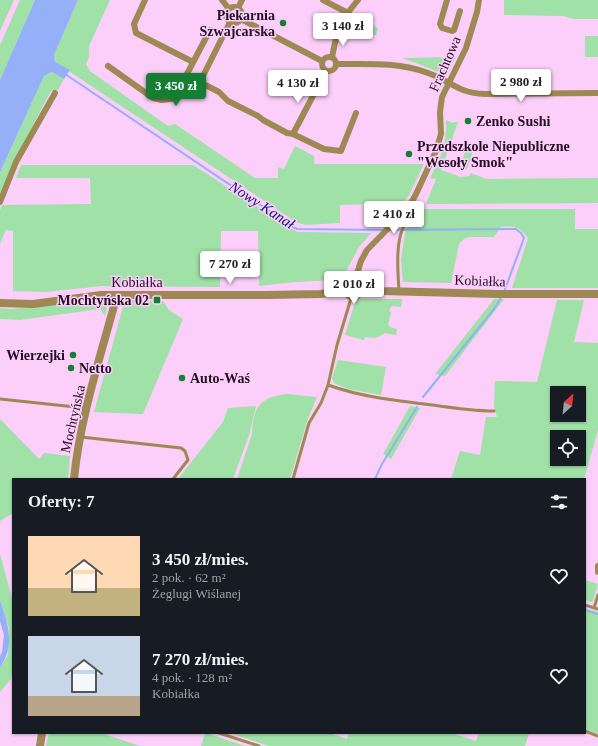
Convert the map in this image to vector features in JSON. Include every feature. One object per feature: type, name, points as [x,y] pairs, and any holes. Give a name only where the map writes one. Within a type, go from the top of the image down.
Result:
[{"type":"street","points":[[145,0],[134,24],[136,33],[193,62]]},
{"type":"street","points":[[222,0],[229,9]]},
{"type":"street","points":[[238,8],[242,0]]},
{"type":"street","points":[[323,0],[348,12]]},
{"type":"street","points":[[332,57],[338,29],[348,12],[358,0]]},
{"type":"street","points":[[446,0],[440,24],[442,28],[452,31],[454,30],[460,11]]},
{"type":"street","name":"Frachtowa","points":[[355,280],[365,253],[409,207],[439,144],[441,134],[440,106],[442,97],[466,48],[477,12],[479,0]]},
{"type":"street","points":[[232,7],[238,8],[242,13],[241,19],[237,22],[230,22],[226,14],[232,7]]},
{"type":"street","points":[[241,19],[322,61]]},
{"type":"street","points":[[200,82],[230,22]]},
{"type":"street","points":[[108,66],[153,98],[162,100],[174,98],[210,30]]},
{"type":"street","points":[[322,61],[327,57],[332,57],[336,60],[337,64]]},
{"type":"street","points":[[322,61],[322,67],[326,70],[333,70],[337,64]]},
{"type":"street","points":[[337,64],[400,65],[428,73],[462,90],[477,94],[598,93]]},
{"type":"street","points":[[293,134],[326,70]]},
{"type":"street","points":[[186,75],[219,92],[228,100],[263,120],[324,149],[341,151],[356,113]]},
{"type":"street","points":[[0,202],[16,162],[54,93]]},
{"type":"street","points":[[355,280],[359,283],[361,289],[358,294],[352,296],[347,293],[346,284],[355,280]]},
{"type":"street","name":"Kobiałka","points":[[361,289],[497,294],[598,294]]},
{"type":"street","name":"Kobiałka","points":[[0,303],[33,304],[92,295],[267,295],[326,293],[346,290]]},
{"type":"street","name":"Mochtyńska","points":[[74,478],[80,437],[117,295]]},
{"type":"street","points":[[598,566],[598,572]]},
{"type":"street","points":[[40,746],[42,734]]},
{"type":"lane","points":[[399,291],[398,262],[401,233],[403,228],[420,207]]},
{"type":"lane","points":[[293,478],[309,423],[321,403],[328,385],[352,296]]},
{"type":"lane","points":[[328,385],[346,391],[400,401],[476,411],[494,411]]},
{"type":"lane","points":[[0,399],[87,408]]},
{"type":"lane","points":[[80,437],[181,448],[186,451],[188,460],[174,478]]},
{"type":"lane","points":[[594,608],[598,595]]},
{"type":"lane","points":[[586,605],[598,609]]},
{"type":"lane","points":[[586,732],[598,736]]},
{"type":"lane","points":[[222,734],[259,746]]},
{"type":"green space","points":[[0,0],[14,0],[0,31]]},
{"type":"green space","points":[[20,0],[35,0],[0,80],[0,45]]},
{"type":"green space","points":[[78,0],[110,0],[89,46],[89,57],[86,64],[90,71],[168,126],[175,124],[255,178],[278,178],[278,167],[284,169],[295,146],[314,156],[314,164],[424,164],[409,195],[403,203],[340,205],[340,223],[305,225],[296,222],[55,62],[54,55]]},
{"type":"green space","points":[[504,0],[598,0],[598,19],[574,19],[563,16],[504,15]]},
{"type":"green space","points":[[363,22],[378,28],[376,35],[360,34],[358,30]]},
{"type":"green space","points":[[585,36],[598,36],[598,57],[585,57]]},
{"type":"green space","points":[[456,57],[447,72],[444,74],[403,58]]},
{"type":"green space","points":[[52,72],[64,79],[58,90],[51,91],[24,143],[0,196],[0,172],[44,76]]},
{"type":"green space","points":[[446,120],[453,123],[458,122],[441,170],[461,177],[469,176],[471,173],[486,179],[598,178],[598,203],[426,204],[436,179],[430,178],[444,144]]},
{"type":"green space","points":[[466,149],[473,151],[467,169],[463,170],[459,169]]},
{"type":"green space","points":[[21,165],[193,165],[297,232],[371,233],[359,247],[345,273],[337,280],[294,282],[259,286],[258,231],[221,231],[220,287],[102,286],[45,292],[13,291],[13,231],[6,230],[0,244],[0,210],[2,205],[91,204],[90,178],[16,178]]},
{"type":"green space","points":[[423,209],[575,209],[575,229],[598,229],[598,288],[512,288],[528,238],[519,229],[510,227],[501,227],[494,237],[469,237],[464,239],[459,244],[451,283],[403,282],[401,259],[405,234],[407,228]]},
{"type":"green space","points":[[358,299],[402,299],[401,307],[392,306],[389,310],[391,313],[388,324],[390,327],[397,329],[396,335],[385,333],[376,338],[365,337],[364,340],[345,335],[352,310]]},
{"type":"green space","points":[[494,299],[504,299],[445,376],[435,374]]},
{"type":"green space","points":[[99,300],[106,303],[107,308],[105,316],[100,309],[20,320],[0,319],[0,308],[11,309]]},
{"type":"green space","points":[[129,300],[163,301],[169,310],[183,319],[143,414],[94,412],[124,303]]},
{"type":"green space","points":[[557,300],[584,300],[574,342],[598,343],[598,430],[584,478],[451,478],[460,451],[480,455],[486,417],[497,417],[494,407],[495,381],[537,382]]},
{"type":"green space","points":[[338,360],[386,367],[381,395],[348,389],[334,383],[332,378]]},
{"type":"green space","points":[[287,394],[317,397],[308,418],[290,478],[237,478],[252,434],[256,410],[264,401],[278,395]]},
{"type":"green space","points":[[256,406],[250,432],[233,478],[179,478],[223,422],[228,408]]},
{"type":"green space","points":[[410,406],[420,408],[391,459],[383,454]]},
{"type":"green space","points":[[0,419],[39,459],[44,453],[70,456],[68,478],[12,478],[12,514],[0,521]]},
{"type":"green space","points":[[0,554],[12,598],[12,673],[11,679],[0,692],[0,668],[8,655],[9,629],[0,600]]},
{"type":"green space","points":[[586,580],[598,584],[593,601],[586,600]]},
{"type":"green space","points":[[586,608],[598,612],[598,734],[586,729]]},
{"type":"green space","points":[[49,734],[104,734],[140,746],[46,746]]},
{"type":"green space","points":[[205,734],[209,734],[245,746],[201,746]]},
{"type":"green space","points":[[233,734],[333,734],[347,739],[349,734],[455,734],[476,741],[479,734],[529,734],[525,746],[269,746]]},
{"type":"water","points":[[35,0],[78,0],[54,55],[55,62],[70,70],[64,79],[52,72],[44,76],[0,172],[0,80]]},
{"type":"water","points":[[0,600],[8,626],[9,642],[5,659],[0,668],[0,656],[2,652],[4,635],[0,621]]},
{"type":"waterway","name":"Nowy Kanał","points":[[65,74],[297,229],[384,230]]},
{"type":"waterway","name":"Nowy Kanał","points":[[388,230],[516,229],[524,238],[504,292]]},
{"type":"waterway","name":"Nowy Kanał","points":[[423,397],[494,309],[502,296]]},
{"type":"waterway","name":"Nowy Kanał","points":[[375,478],[382,464],[417,407]]},
{"type":"waterway","name":"Nowy Kanał","points":[[586,610],[598,614]]},
{"type":"place","name":"Piekarnia Szwajcarska","points":[[283,23]]},
{"type":"place","name":"Zenko Sushi","points":[[468,121]]},
{"type":"place","name":"Przedszkole Niepubliczne \"Wesoły Smok\"","points":[[409,154]]},
{"type":"place","name":"Mochtyńska 02","points":[[157,300]]},
{"type":"place","name":"Wierzejki","points":[[73,355]]},
{"type":"place","name":"Netto","points":[[71,368]]},
{"type":"place","name":"Auto-Waś","points":[[182,378]]}]
